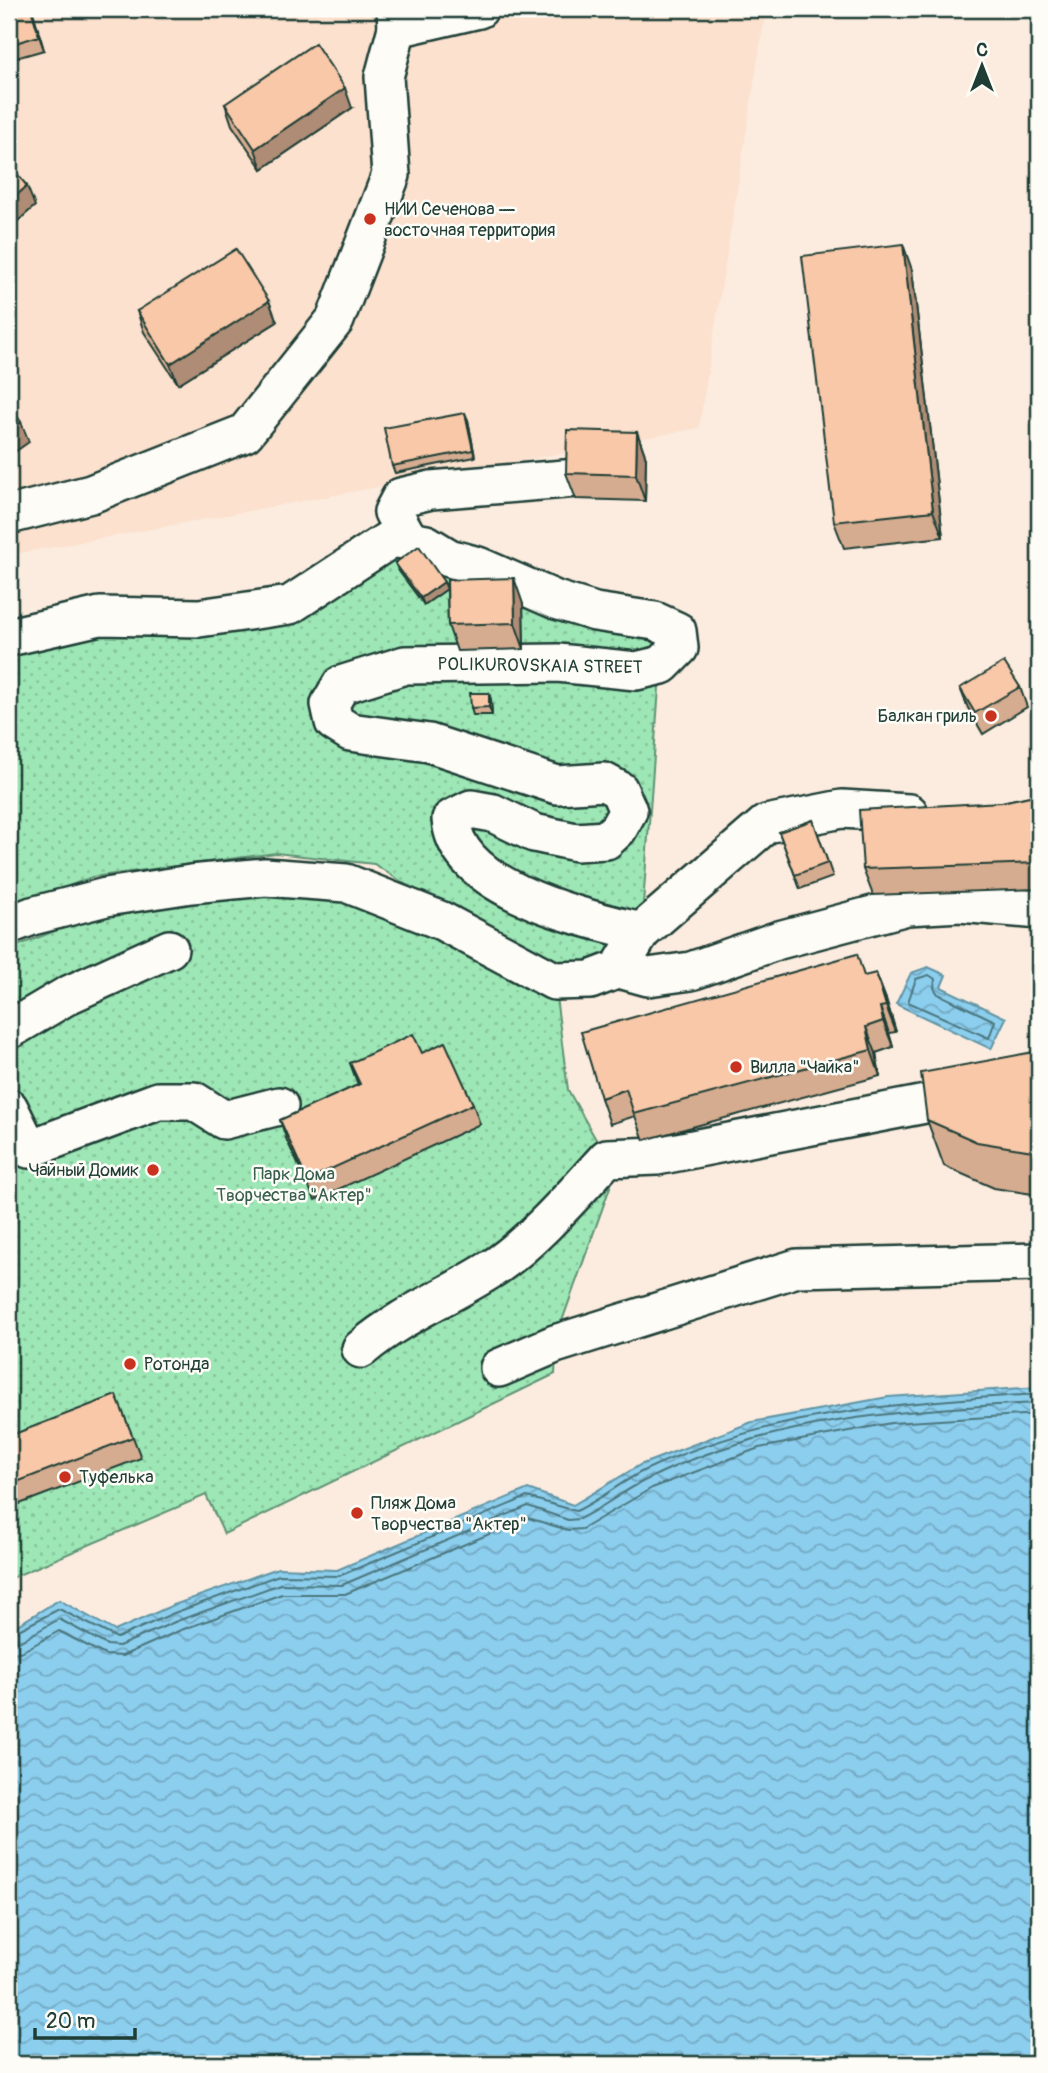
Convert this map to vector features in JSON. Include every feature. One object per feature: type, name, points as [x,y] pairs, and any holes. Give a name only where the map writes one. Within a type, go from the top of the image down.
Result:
[{"type":"street","points":[[9,515],[91,494],[245,433],[335,320],[391,175],[384,77],[396,19],[479,9]]},
{"type":"street","points":[[409,540],[394,512],[401,497],[431,490],[576,478]]},
{"type":"street","points":[[9,637],[100,615],[199,618],[290,605],[392,537],[409,540]]},
{"type":"street","name":"POLIKUROVSKAIA STREET","points":[[409,540],[426,544],[449,558],[478,566],[556,600],[595,612],[655,621],[677,631],[679,648],[662,665],[636,671],[558,663],[405,664],[341,685],[330,704],[334,722],[350,733],[429,743],[557,785],[604,782],[619,790],[628,811],[618,829],[606,840],[576,842],[534,833],[493,813],[471,809],[451,819],[452,837],[460,851],[479,870],[520,893],[564,912],[642,933]]},
{"type":"street","points":[[605,974],[642,933],[766,824],[842,809],[921,814],[945,811]]},
{"type":"street","points":[[9,925],[32,916],[106,897],[191,884],[265,877],[346,883],[442,921],[554,981],[605,974],[648,976],[691,971],[779,940],[907,906],[960,903],[1039,910]]},
{"type":"street","points":[[9,1030],[68,995],[169,949]]},
{"type":"street","points":[[361,1349],[392,1323],[492,1269],[557,1212],[607,1158],[657,1156],[1039,1082]]},
{"type":"street","points":[[9,1108],[29,1149],[158,1101],[194,1101],[224,1120],[279,1106]]},
{"type":"street","points":[[499,1368],[555,1344],[797,1268],[1039,1262]]},
{"type":"shaded area","name":"НИИ Сеченова — восточная территория","points":[[9,9],[766,9],[699,428],[10,555]]},
{"type":"green space","name":"Парк Дома Творчества \"Актер\"","points":[[421,528],[595,598],[665,606],[641,932],[619,969],[554,981],[568,1090],[615,1173],[557,1335],[555,1374],[224,1534],[206,1495],[9,1579],[9,949],[136,899],[239,887],[341,896],[550,978],[374,864],[276,853],[92,877],[9,909],[9,637],[321,584],[353,539]]},
{"type":"water","points":[[928,967],[946,975],[941,987],[1006,1018],[991,1049],[896,1004],[911,973]]},
{"type":"water","points":[[1039,1387],[1039,2064],[9,2064],[9,1630],[59,1600],[115,1631],[171,1606],[278,1568],[337,1570],[528,1489],[573,1505],[640,1465],[752,1422],[888,1397]]},
{"type":"building","points":[[9,9],[31,9],[39,36],[9,45]]},
{"type":"building","points":[[315,43],[345,88],[255,149],[225,104]]},
{"type":"building","points":[[9,164],[27,186],[9,202]]},
{"type":"building","points":[[903,244],[933,511],[834,522],[802,256]]},
{"type":"building","points":[[236,249],[269,301],[170,364],[137,311]]},
{"type":"building","points":[[9,404],[21,422],[9,431]]},
{"type":"building","points":[[465,413],[473,450],[392,466],[384,428]]},
{"type":"building","points":[[567,430],[637,432],[636,475],[566,473]]},
{"type":"building","points":[[419,546],[444,582],[421,598],[395,563]]},
{"type":"building","points":[[514,578],[515,623],[448,625],[447,580]]},
{"type":"building","points":[[1004,662],[1020,687],[975,713],[960,688]]},
{"type":"building","points":[[470,693],[489,693],[489,707],[471,708]]},
{"type":"building","points":[[1039,794],[1039,863],[863,869],[859,810],[1002,802]]},
{"type":"building","points":[[813,820],[828,863],[795,875],[779,832]]},
{"type":"building","name":"Вилла \"Чайка\"","points":[[857,954],[864,976],[876,973],[886,1006],[880,1007],[883,1021],[866,1027],[871,1050],[634,1114],[626,1089],[601,1098],[581,1032]]},
{"type":"building","points":[[413,1034],[422,1053],[445,1042],[473,1104],[307,1180],[280,1120],[360,1084],[350,1063]]},
{"type":"building","points":[[1039,1051],[1039,1152],[977,1142],[927,1120],[921,1073]]},
{"type":"building","points":[[116,1395],[133,1437],[9,1485],[9,1436]]},
{"type":"place","name":"НИИ Сеченова — восточная территория","points":[[370,219]]},
{"type":"place","name":"Балкан гриль","points":[[991,716]]},
{"type":"place","name":"Вилла \"Чайка\"","points":[[736,1067]]},
{"type":"place","name":"Чайный Домик","points":[[153,1170]]},
{"type":"place","name":"Ротонда","points":[[130,1364]]},
{"type":"place","name":"Туфелька","points":[[65,1477]]},
{"type":"place","name":"Пляж Дома Творчества \"Актер\"","points":[[357,1513]]}]
